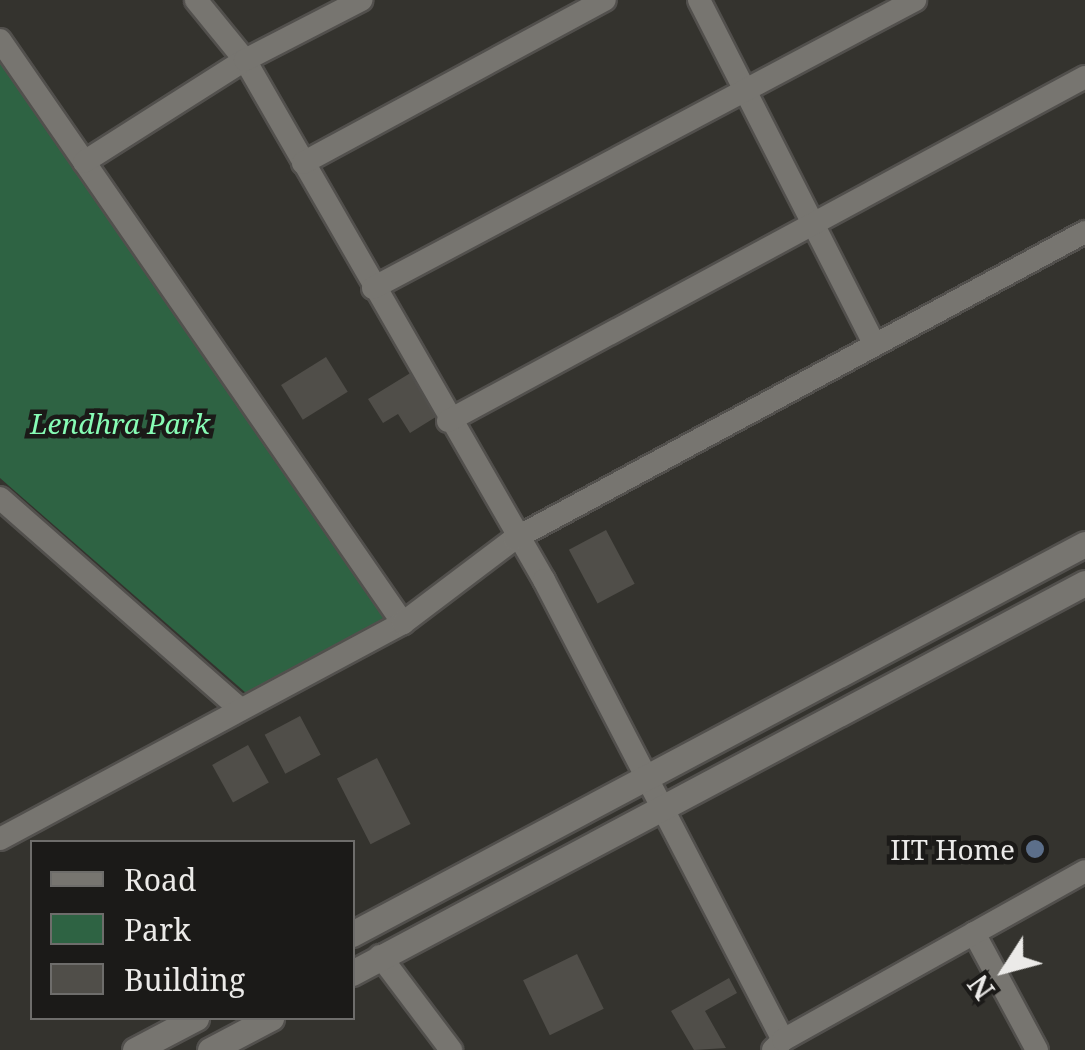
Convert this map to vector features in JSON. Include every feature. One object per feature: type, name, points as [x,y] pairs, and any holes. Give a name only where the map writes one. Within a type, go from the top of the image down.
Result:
[{"type":"main road","points":[[355,932],[1085,544]]},
{"type":"main road","points":[[355,971],[661,804],[1085,582]]},
{"type":"main road","points":[[134,1050],[192,1020]]},
{"type":"main road","points":[[210,1050],[267,1020]]},
{"type":"street","points":[[196,0],[245,60],[648,777],[778,1045],[1085,871]]},
{"type":"street","points":[[84,162],[245,60],[361,0]]},
{"type":"street","points":[[303,163],[605,0]]},
{"type":"street","points":[[699,0],[814,218],[874,345]]},
{"type":"street","points":[[373,288],[915,0]]},
{"type":"street","points":[[0,40],[403,622]]},
{"type":"street","points":[[448,421],[814,218],[1085,77]]},
{"type":"street","points":[[1,836],[403,622],[514,539],[1085,232]]},
{"type":"street","points":[[0,498],[240,708]]},
{"type":"street","points":[[974,933],[1037,1050]]},
{"type":"street","points":[[380,956],[450,1050]]},
{"type":"green space","name":"Lendhra Park","points":[[0,40],[403,623],[254,700],[0,478]]},
{"type":"building","points":[[326,357],[348,392],[303,420],[281,385]]},
{"type":"building","points":[[412,372],[439,415],[410,433],[398,414],[383,423],[368,399]]},
{"type":"building","points":[[606,530],[635,584],[598,604],[569,550]]},
{"type":"building","points":[[300,716],[321,755],[285,774],[265,735]]},
{"type":"building","points":[[248,745],[269,783],[233,802],[212,765]]},
{"type":"building","points":[[377,758],[411,824],[371,844],[337,778]]},
{"type":"building","points":[[577,954],[604,1009],[550,1035],[523,980]]},
{"type":"building","points":[[729,978],[737,993],[705,1011],[726,1048],[694,1050],[671,1011]]},
{"type":"place","name":"IIT Home","points":[[1035,849]]}]
